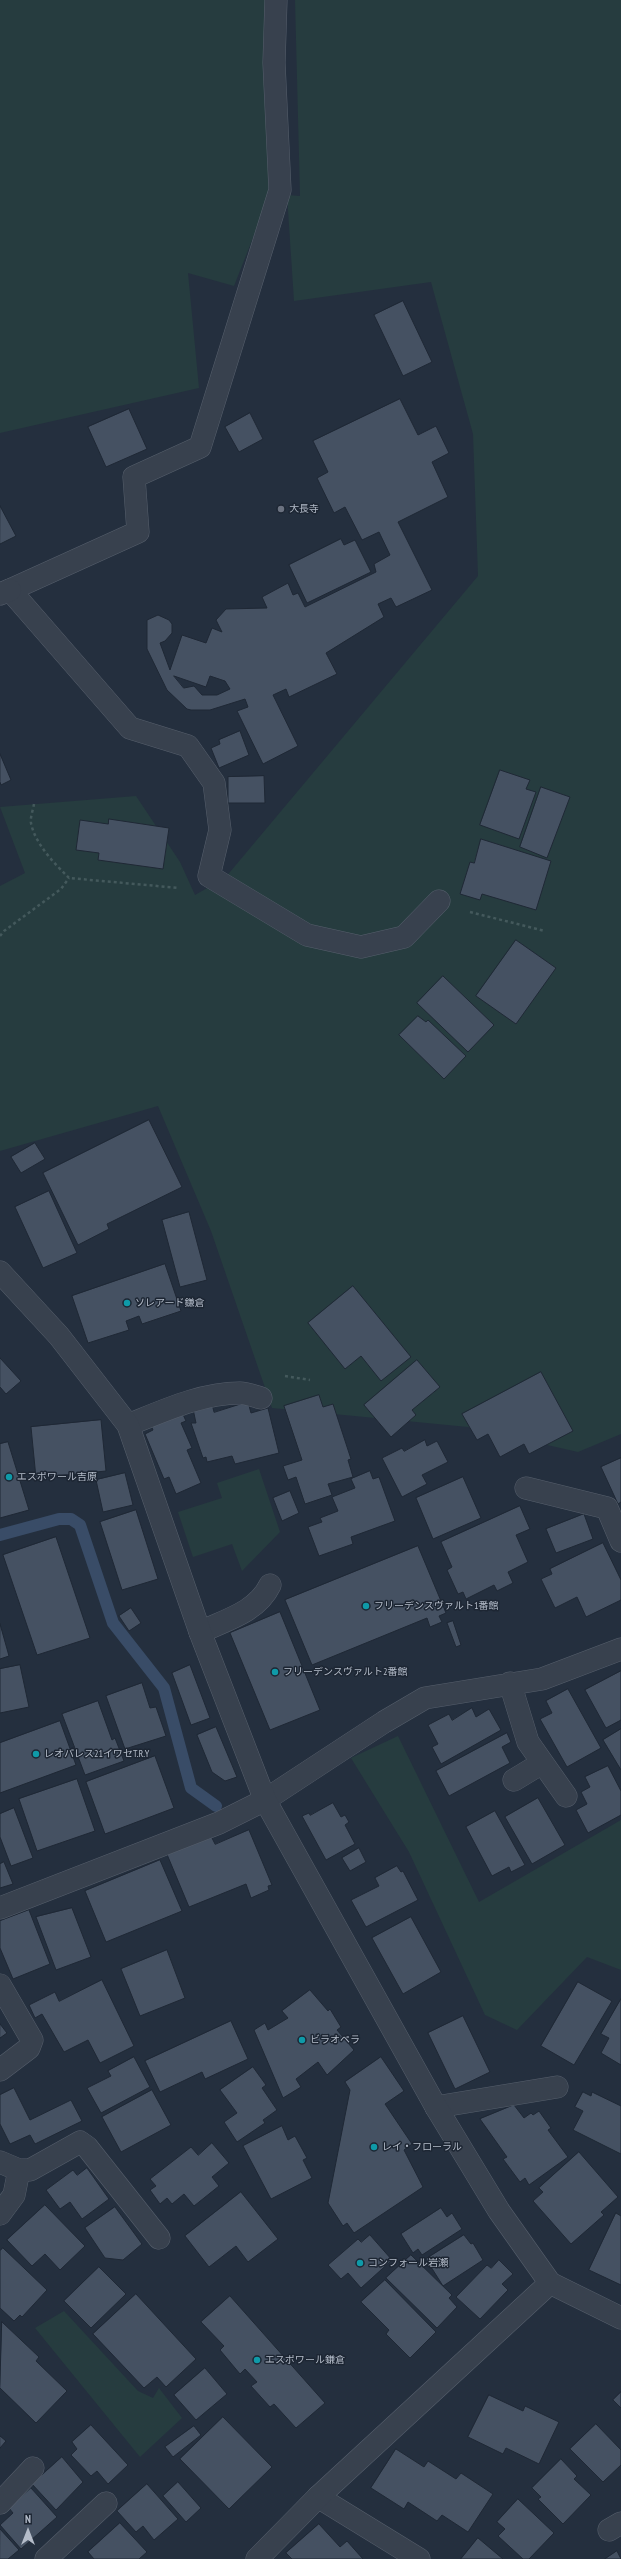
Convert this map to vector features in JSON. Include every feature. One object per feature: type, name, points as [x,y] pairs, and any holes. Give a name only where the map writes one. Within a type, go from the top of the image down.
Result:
[{"type":"street","points":[[276,0],[274,63],[280,190],[200,447],[134,477],[138,532],[5,592],[130,728],[188,746],[214,783],[220,830],[209,876],[307,935],[361,947],[404,937],[440,902]]},
{"type":"street","points":[[0,1272],[58,1336],[128,1425],[200,1632],[265,1800],[436,2107],[499,2211],[550,2283],[621,2318]]},
{"type":"street","points":[[128,1425],[173,1407],[206,1398],[241,1393],[261,1398]]},
{"type":"street","points":[[526,1488],[607,1508],[621,1541]]},
{"type":"street","points":[[200,1632],[251,1608],[264,1598],[270,1585]]},
{"type":"street","points":[[0,1908],[219,1823],[265,1800],[384,1722],[424,1698],[542,1679],[621,1649]]},
{"type":"street","points":[[510,1684],[528,1742],[566,1796]]},
{"type":"street","points":[[514,1780],[542,1762]]},
{"type":"street","points":[[0,1985],[32,2040],[29,2048],[0,2070]]},
{"type":"street","points":[[436,2107],[557,2087]]},
{"type":"street","points":[[0,2214],[14,2195],[9,2166],[30,2170],[80,2142],[87,2147],[159,2238]]},
{"type":"street","points":[[257,2559],[318,2496],[550,2283]]},
{"type":"street","points":[[0,2503],[32,2468]]},
{"type":"street","points":[[318,2496],[419,2559]]},
{"type":"street","points":[[46,2559],[106,2503]]},
{"type":"path","points":[[34,804],[31,822],[41,844],[57,866],[69,878],[169,888],[194,887],[209,876]]},
{"type":"path","points":[[0,936],[4,930],[61,889],[69,878]]},
{"type":"path","points":[[440,902],[448,907],[545,930]]},
{"type":"green space","points":[[0,0],[287,0],[271,192],[234,286],[188,273],[199,388],[0,433]]},
{"type":"green space","points":[[295,0],[621,0],[621,1434],[578,1452],[468,1427],[272,1408],[211,1231],[158,1106],[0,1151],[0,886],[25,873],[0,807],[136,796],[180,862],[195,895],[225,878],[478,576],[473,434],[431,282],[294,301],[287,195],[300,196]]},
{"type":"green space","points":[[259,1469],[280,1532],[242,1571],[232,1544],[193,1557],[178,1512],[222,1498],[217,1483]]},
{"type":"green space","points":[[398,1736],[479,1902],[621,1820],[621,1970],[587,1957],[517,2030],[485,2015],[409,1852],[351,1758]]},
{"type":"green space","points":[[64,2311],[138,2391],[153,2398],[159,2388],[182,2418],[140,2457],[35,2328]]},
{"type":"building","points":[[403,301],[432,362],[403,376],[374,315]]},
{"type":"building","points":[[400,399],[418,435],[436,426],[449,453],[432,462],[448,497],[398,522],[432,590],[396,607],[391,598],[378,604],[384,617],[326,653],[337,674],[289,697],[286,689],[273,695],[298,746],[263,764],[237,711],[248,707],[245,699],[210,710],[191,710],[187,709],[167,690],[147,649],[147,620],[158,615],[169,620],[172,624],[172,633],[165,641],[160,643],[170,670],[182,635],[206,643],[212,628],[222,632],[216,620],[226,609],[267,608],[262,597],[288,583],[293,595],[298,593],[305,607],[376,572],[374,564],[390,555],[379,532],[362,540],[345,507],[334,513],[317,478],[328,472],[313,441]],"holes":[[[174,676],[206,687],[210,676],[225,681],[230,689],[217,695],[202,695],[194,686],[184,688]]]},
{"type":"building","points":[[129,409],[147,449],[106,467],[88,427]]},
{"type":"building","points":[[250,413],[263,439],[239,452],[225,427]]},
{"type":"building","points":[[0,506],[16,536],[0,544]]},
{"type":"building","points":[[341,539],[344,545],[355,540],[371,572],[307,603],[289,565]]},
{"type":"building","points":[[240,731],[249,755],[219,768],[211,748],[220,744],[219,740]]},
{"type":"building","points":[[0,754],[11,780],[1,785],[0,782]]},
{"type":"building","points":[[500,770],[530,780],[526,789],[536,792],[519,839],[480,825]]},
{"type":"building","points":[[264,776],[265,803],[228,803],[228,777]]},
{"type":"building","points":[[541,787],[570,797],[547,858],[520,847]]},
{"type":"building","points":[[109,819],[169,828],[163,869],[98,860],[99,853],[76,850],[80,820],[108,824]]},
{"type":"building","points":[[481,839],[551,861],[536,910],[482,894],[480,900],[460,894],[470,862],[474,863]]},
{"type":"building","points":[[516,940],[556,968],[516,1024],[476,996]]},
{"type":"building","points":[[443,976],[494,1025],[468,1052],[417,1003]]},
{"type":"building","points":[[418,1016],[426,1022],[428,1020],[466,1056],[444,1079],[399,1035]]},
{"type":"building","points":[[149,1120],[182,1187],[107,1224],[109,1229],[78,1245],[43,1173]]},
{"type":"building","points":[[35,1143],[45,1159],[21,1173],[11,1157]]},
{"type":"building","points":[[49,1191],[77,1253],[43,1268],[15,1207]]},
{"type":"building","points":[[189,1212],[207,1280],[180,1287],[162,1220]]},
{"type":"building","name":"ソレアード鎌倉","points":[[165,1264],[181,1311],[142,1324],[139,1316],[126,1321],[129,1330],[88,1343],[72,1296]]},
{"type":"building","points":[[353,1286],[411,1357],[381,1381],[361,1356],[345,1369],[308,1323]]},
{"type":"building","points":[[0,1358],[21,1381],[6,1394],[0,1387]]},
{"type":"building","points":[[417,1360],[440,1387],[412,1410],[416,1415],[391,1437],[364,1405]]},
{"type":"building","points":[[541,1372],[573,1431],[529,1454],[524,1444],[500,1457],[488,1434],[477,1440],[462,1414]]},
{"type":"building","points":[[319,1395],[323,1407],[333,1404],[351,1459],[348,1460],[353,1477],[328,1484],[332,1495],[305,1504],[296,1477],[288,1480],[283,1466],[302,1460],[284,1406]]},
{"type":"building","points":[[248,1402],[251,1413],[268,1408],[279,1453],[235,1464],[232,1456],[207,1462],[206,1457],[203,1458],[191,1423],[196,1423],[193,1409],[212,1404],[214,1412]]},
{"type":"building","points":[[181,1410],[186,1421],[181,1423],[192,1448],[187,1450],[201,1483],[176,1494],[169,1477],[164,1479],[145,1434],[153,1430],[150,1423]]},
{"type":"building","points":[[101,1420],[106,1471],[36,1478],[31,1427]]},
{"type":"building","points":[[425,1440],[427,1446],[437,1441],[448,1462],[422,1475],[427,1484],[402,1497],[382,1458],[402,1448],[404,1451]]},
{"type":"building","name":"エスポワール吉原","points":[[8,1442],[29,1510],[0,1518],[0,1444]]},
{"type":"building","points":[[621,1458],[621,1502],[618,1504],[601,1467]]},
{"type":"building","points":[[370,1471],[373,1479],[379,1477],[395,1521],[351,1537],[353,1544],[319,1556],[308,1527],[322,1522],[320,1518],[338,1511],[332,1497],[355,1488],[351,1479]]},
{"type":"building","points":[[125,1473],[133,1505],[103,1512],[96,1480]]},
{"type":"building","points":[[463,1477],[481,1518],[433,1539],[416,1498]]},
{"type":"building","points":[[290,1491],[299,1513],[282,1521],[273,1498]]},
{"type":"building","points":[[520,1506],[530,1529],[516,1535],[528,1562],[508,1572],[513,1583],[497,1591],[494,1585],[466,1599],[463,1592],[458,1594],[447,1570],[452,1567],[441,1542]]},
{"type":"building","points":[[136,1510],[158,1579],[122,1590],[100,1522]]},
{"type":"building","points":[[584,1514],[593,1539],[556,1553],[546,1529]]},
{"type":"building","points":[[56,1537],[90,1638],[37,1655],[3,1555]]},
{"type":"building","points":[[603,1543],[621,1580],[621,1600],[586,1617],[577,1597],[555,1608],[541,1579],[552,1574],[550,1569]]},
{"type":"building","name":"フリーデンスヴァルト1番館","points":[[418,1546],[446,1613],[439,1616],[442,1622],[430,1627],[427,1618],[312,1665],[285,1600]]},
{"type":"building","points":[[131,1608],[141,1623],[129,1631],[119,1616]]},
{"type":"building","name":"フリーデンスヴァルト2番館","points":[[280,1612],[320,1710],[270,1730],[230,1633]]},
{"type":"building","points":[[453,1621],[461,1645],[456,1647],[447,1623]]},
{"type":"building","points":[[0,1624],[9,1656],[0,1659]]},
{"type":"building","points":[[20,1665],[29,1707],[0,1713],[0,1669]]},
{"type":"building","points":[[190,1665],[210,1718],[191,1725],[172,1673]]},
{"type":"building","points":[[621,1671],[621,1720],[606,1728],[585,1690]]},
{"type":"building","points":[[142,1683],[150,1708],[156,1707],[166,1736],[125,1749],[106,1696]]},
{"type":"building","points":[[568,1689],[601,1748],[567,1767],[540,1719],[552,1713],[546,1701]]},
{"type":"building","points":[[98,1701],[112,1740],[115,1738],[124,1761],[85,1775],[62,1714]]},
{"type":"building","points":[[472,1708],[476,1717],[489,1709],[501,1730],[441,1764],[432,1747],[438,1744],[428,1725],[449,1714],[452,1720]]},
{"type":"building","name":"レオパレス21イワセT.R.Y","points":[[60,1721],[76,1765],[0,1793],[0,1743]]},
{"type":"building","points":[[216,1727],[237,1777],[225,1781],[212,1772],[197,1735]]},
{"type":"building","points":[[621,1729],[621,1770],[603,1740]]},
{"type":"building","points":[[507,1733],[511,1742],[502,1747],[510,1763],[449,1796],[436,1771]]},
{"type":"building","points":[[155,1756],[174,1808],[105,1834],[86,1782]]},
{"type":"building","points":[[608,1766],[621,1791],[621,1815],[588,1833],[576,1810],[587,1804],[581,1792],[590,1787],[585,1777]]},
{"type":"building","points":[[77,1779],[95,1831],[37,1851],[19,1799]]},
{"type":"building","points":[[538,1798],[565,1845],[532,1864],[505,1817]]},
{"type":"building","points":[[333,1803],[341,1817],[345,1815],[349,1822],[345,1825],[355,1844],[326,1860],[302,1816],[309,1813],[310,1815]]},
{"type":"building","points":[[14,1808],[33,1858],[11,1866],[0,1837],[0,1814]]},
{"type":"building","points":[[495,1811],[525,1865],[511,1872],[509,1867],[492,1876],[466,1827]]},
{"type":"building","points":[[249,1830],[272,1885],[268,1886],[269,1890],[251,1898],[246,1884],[189,1907],[166,1852],[210,1834],[215,1844]]},
{"type":"building","points":[[359,1848],[366,1862],[350,1871],[342,1858]]},
{"type":"building","points":[[160,1860],[182,1911],[106,1942],[85,1891]]},
{"type":"building","points":[[4,1862],[13,1884],[0,1888],[0,1864]]},
{"type":"building","points":[[397,1866],[401,1872],[403,1871],[418,1900],[366,1927],[351,1900],[379,1886],[375,1878]]},
{"type":"building","points":[[72,1908],[91,1957],[56,1970],[36,1917]]},
{"type":"building","points":[[29,1910],[50,1964],[13,1979],[0,1948],[0,1921]]},
{"type":"building","points":[[411,1917],[441,1972],[403,1994],[372,1938]]},
{"type":"building","points":[[167,1950],[185,1998],[140,2016],[121,1969]]},
{"type":"building","points":[[102,1980],[134,2046],[100,2063],[88,2040],[64,2052],[42,2014],[35,2018],[29,2005],[55,1992],[59,2001]]},
{"type":"building","points":[[578,1982],[612,2001],[574,2065],[541,2046]]},
{"type":"building","name":"ビラオペラ","points":[[310,1990],[328,2011],[330,2009],[341,2027],[337,2030],[354,2050],[327,2075],[318,2062],[296,2079],[301,2087],[283,2098],[254,2030],[265,2023],[268,2030],[288,2018],[282,2011]]},
{"type":"building","points":[[621,1999],[621,2065],[601,2053],[609,2038],[601,2034]]},
{"type":"building","points":[[463,2016],[490,2072],[455,2089],[428,2033]]},
{"type":"building","points":[[231,2021],[248,2059],[205,2079],[202,2072],[160,2092],[145,2061]]},
{"type":"building","points":[[0,2024],[7,2033],[0,2038]]},
{"type":"building","points":[[134,2057],[150,2087],[101,2113],[87,2088],[111,2076],[108,2071]]},
{"type":"building","name":"レイ・フローラル","points":[[381,2057],[404,2091],[385,2104],[412,2144],[404,2150],[423,2187],[354,2233],[347,2223],[343,2226],[328,2203],[350,2090],[345,2082]]},
{"type":"building","points":[[253,2067],[266,2085],[262,2088],[277,2110],[263,2120],[265,2123],[237,2142],[224,2122],[237,2113],[220,2090]]},
{"type":"building","points":[[14,2088],[30,2120],[71,2100],[82,2121],[35,2144],[30,2135],[10,2144],[0,2124],[0,2095]]},
{"type":"building","points":[[152,2090],[171,2125],[121,2152],[102,2117]]},
{"type":"building","points":[[583,2092],[591,2096],[592,2092],[621,2106],[621,2154],[573,2130],[583,2111],[575,2107]]},
{"type":"building","points":[[514,2105],[524,2118],[531,2113],[533,2115],[539,2111],[551,2128],[548,2130],[568,2157],[529,2185],[525,2178],[520,2182],[503,2159],[507,2157],[480,2119]]},
{"type":"building","points":[[282,2126],[288,2140],[295,2136],[307,2158],[303,2160],[312,2178],[271,2199],[243,2146]]},
{"type":"building","points":[[212,2143],[229,2163],[212,2177],[219,2186],[194,2206],[184,2194],[172,2204],[167,2198],[160,2204],[150,2190],[156,2186],[150,2179],[191,2147],[198,2155]]},
{"type":"building","points":[[579,2152],[618,2197],[601,2212],[604,2215],[571,2244],[533,2201],[543,2192],[539,2188]]},
{"type":"building","points":[[87,2168],[109,2199],[82,2219],[70,2202],[60,2209],[46,2190],[73,2170],[77,2175]]},
{"type":"building","points":[[241,2192],[278,2239],[248,2262],[236,2246],[209,2267],[185,2236]]},
{"type":"building","points":[[45,2205],[85,2246],[60,2270],[45,2254],[32,2266],[7,2240]]},
{"type":"building","points":[[115,2207],[142,2244],[123,2260],[105,2258],[85,2228]]},
{"type":"building","points":[[441,2208],[447,2217],[452,2213],[462,2229],[422,2255],[418,2249],[413,2253],[401,2234]]},
{"type":"building","points":[[616,2213],[621,2216],[621,2285],[589,2270]]},
{"type":"building","name":"コンフォール岩瀬","points":[[370,2235],[392,2260],[361,2288],[348,2273],[341,2279],[328,2265],[358,2239],[361,2242]]},
{"type":"building","points":[[464,2235],[471,2244],[473,2243],[483,2260],[443,2286],[426,2259]]},
{"type":"building","points":[[3,2248],[47,2290],[22,2317],[20,2315],[14,2321],[0,2308],[0,2251]]},
{"type":"building","points":[[411,2255],[452,2295],[449,2298],[457,2307],[437,2328],[386,2278]]},
{"type":"building","points":[[499,2260],[513,2274],[502,2284],[508,2290],[480,2319],[456,2297],[487,2265],[491,2268]]},
{"type":"building","points":[[99,2267],[126,2294],[91,2328],[64,2301]]},
{"type":"building","points":[[385,2280],[436,2332],[410,2358],[386,2334],[389,2330],[361,2302]]},
{"type":"building","points":[[136,2294],[196,2359],[166,2387],[157,2377],[144,2388],[93,2334]]},
{"type":"building","name":"エスポワール鎌倉","points":[[230,2296],[325,2403],[296,2428],[274,2404],[270,2407],[251,2386],[257,2382],[245,2369],[240,2374],[220,2350],[224,2346],[201,2322]]},
{"type":"building","points":[[2,2322],[39,2357],[36,2361],[67,2391],[36,2423],[0,2388]]},
{"type":"building","points":[[205,2368],[227,2394],[196,2420],[174,2395]]},
{"type":"building","points":[[621,2392],[621,2408],[613,2400]]},
{"type":"building","points":[[489,2395],[523,2411],[525,2406],[559,2422],[539,2464],[506,2448],[503,2454],[468,2437]]},
{"type":"building","points":[[223,2417],[272,2467],[229,2509],[180,2459]]},
{"type":"building","points":[[596,2424],[621,2450],[621,2465],[603,2482],[570,2449]]},
{"type":"building","points":[[91,2425],[128,2465],[108,2484],[97,2471],[91,2476],[71,2455],[77,2449],[72,2442]]},
{"type":"building","points":[[194,2426],[201,2435],[173,2457],[165,2447]]},
{"type":"building","points":[[0,2436],[6,2441],[0,2448]]},
{"type":"building","points":[[396,2449],[424,2467],[428,2461],[456,2479],[461,2473],[493,2494],[468,2532],[442,2515],[437,2521],[408,2502],[404,2509],[371,2488]]},
{"type":"building","points":[[62,2457],[83,2482],[56,2510],[32,2484]]},
{"type":"building","points":[[561,2459],[577,2476],[574,2479],[591,2495],[563,2524],[538,2499],[541,2497],[532,2488]]},
{"type":"building","points":[[178,2482],[201,2508],[186,2522],[163,2496]]},
{"type":"building","points":[[147,2484],[178,2519],[154,2540],[143,2526],[136,2532],[117,2511]]},
{"type":"building","points":[[31,2488],[57,2517],[21,2549],[0,2525],[13,2513],[9,2508]]},
{"type":"building","points":[[518,2499],[554,2533],[529,2559],[523,2559],[498,2536],[505,2529],[497,2522]]},
{"type":"building","points":[[120,2523],[147,2552],[139,2559],[94,2559],[88,2552]]},
{"type":"building","points":[[319,2524],[340,2547],[347,2541],[363,2559],[292,2559],[286,2553]]},
{"type":"building","points":[[0,2529],[19,2550],[8,2559],[0,2559]]},
{"type":"building","points":[[478,2538],[503,2559],[461,2559]]},
{"type":"building","points":[[617,2551],[621,2559],[605,2559]]},
{"type":"waterway","points":[[0,1535],[59,1519],[71,1519],[80,1525],[113,1623],[164,1688],[191,1788],[216,1806]]},
{"type":"place","name":"大長寺","points":[[281,509]]},
{"type":"place","name":"ソレアード鎌倉","points":[[127,1303]]},
{"type":"place","name":"エスポワール吉原","points":[[9,1477]]},
{"type":"place","name":"フリーデンスヴァルト1番館","points":[[366,1606]]},
{"type":"place","name":"フリーデンスヴァルト2番館","points":[[275,1672]]},
{"type":"place","name":"レオパレス21イワセT.R.Y","points":[[36,1754]]},
{"type":"place","name":"ビラオペラ","points":[[302,2040]]},
{"type":"place","name":"レイ・フローラル","points":[[374,2147]]},
{"type":"place","name":"コンフォール岩瀬","points":[[360,2263]]},
{"type":"place","name":"エスポワール鎌倉","points":[[257,2360]]}]
